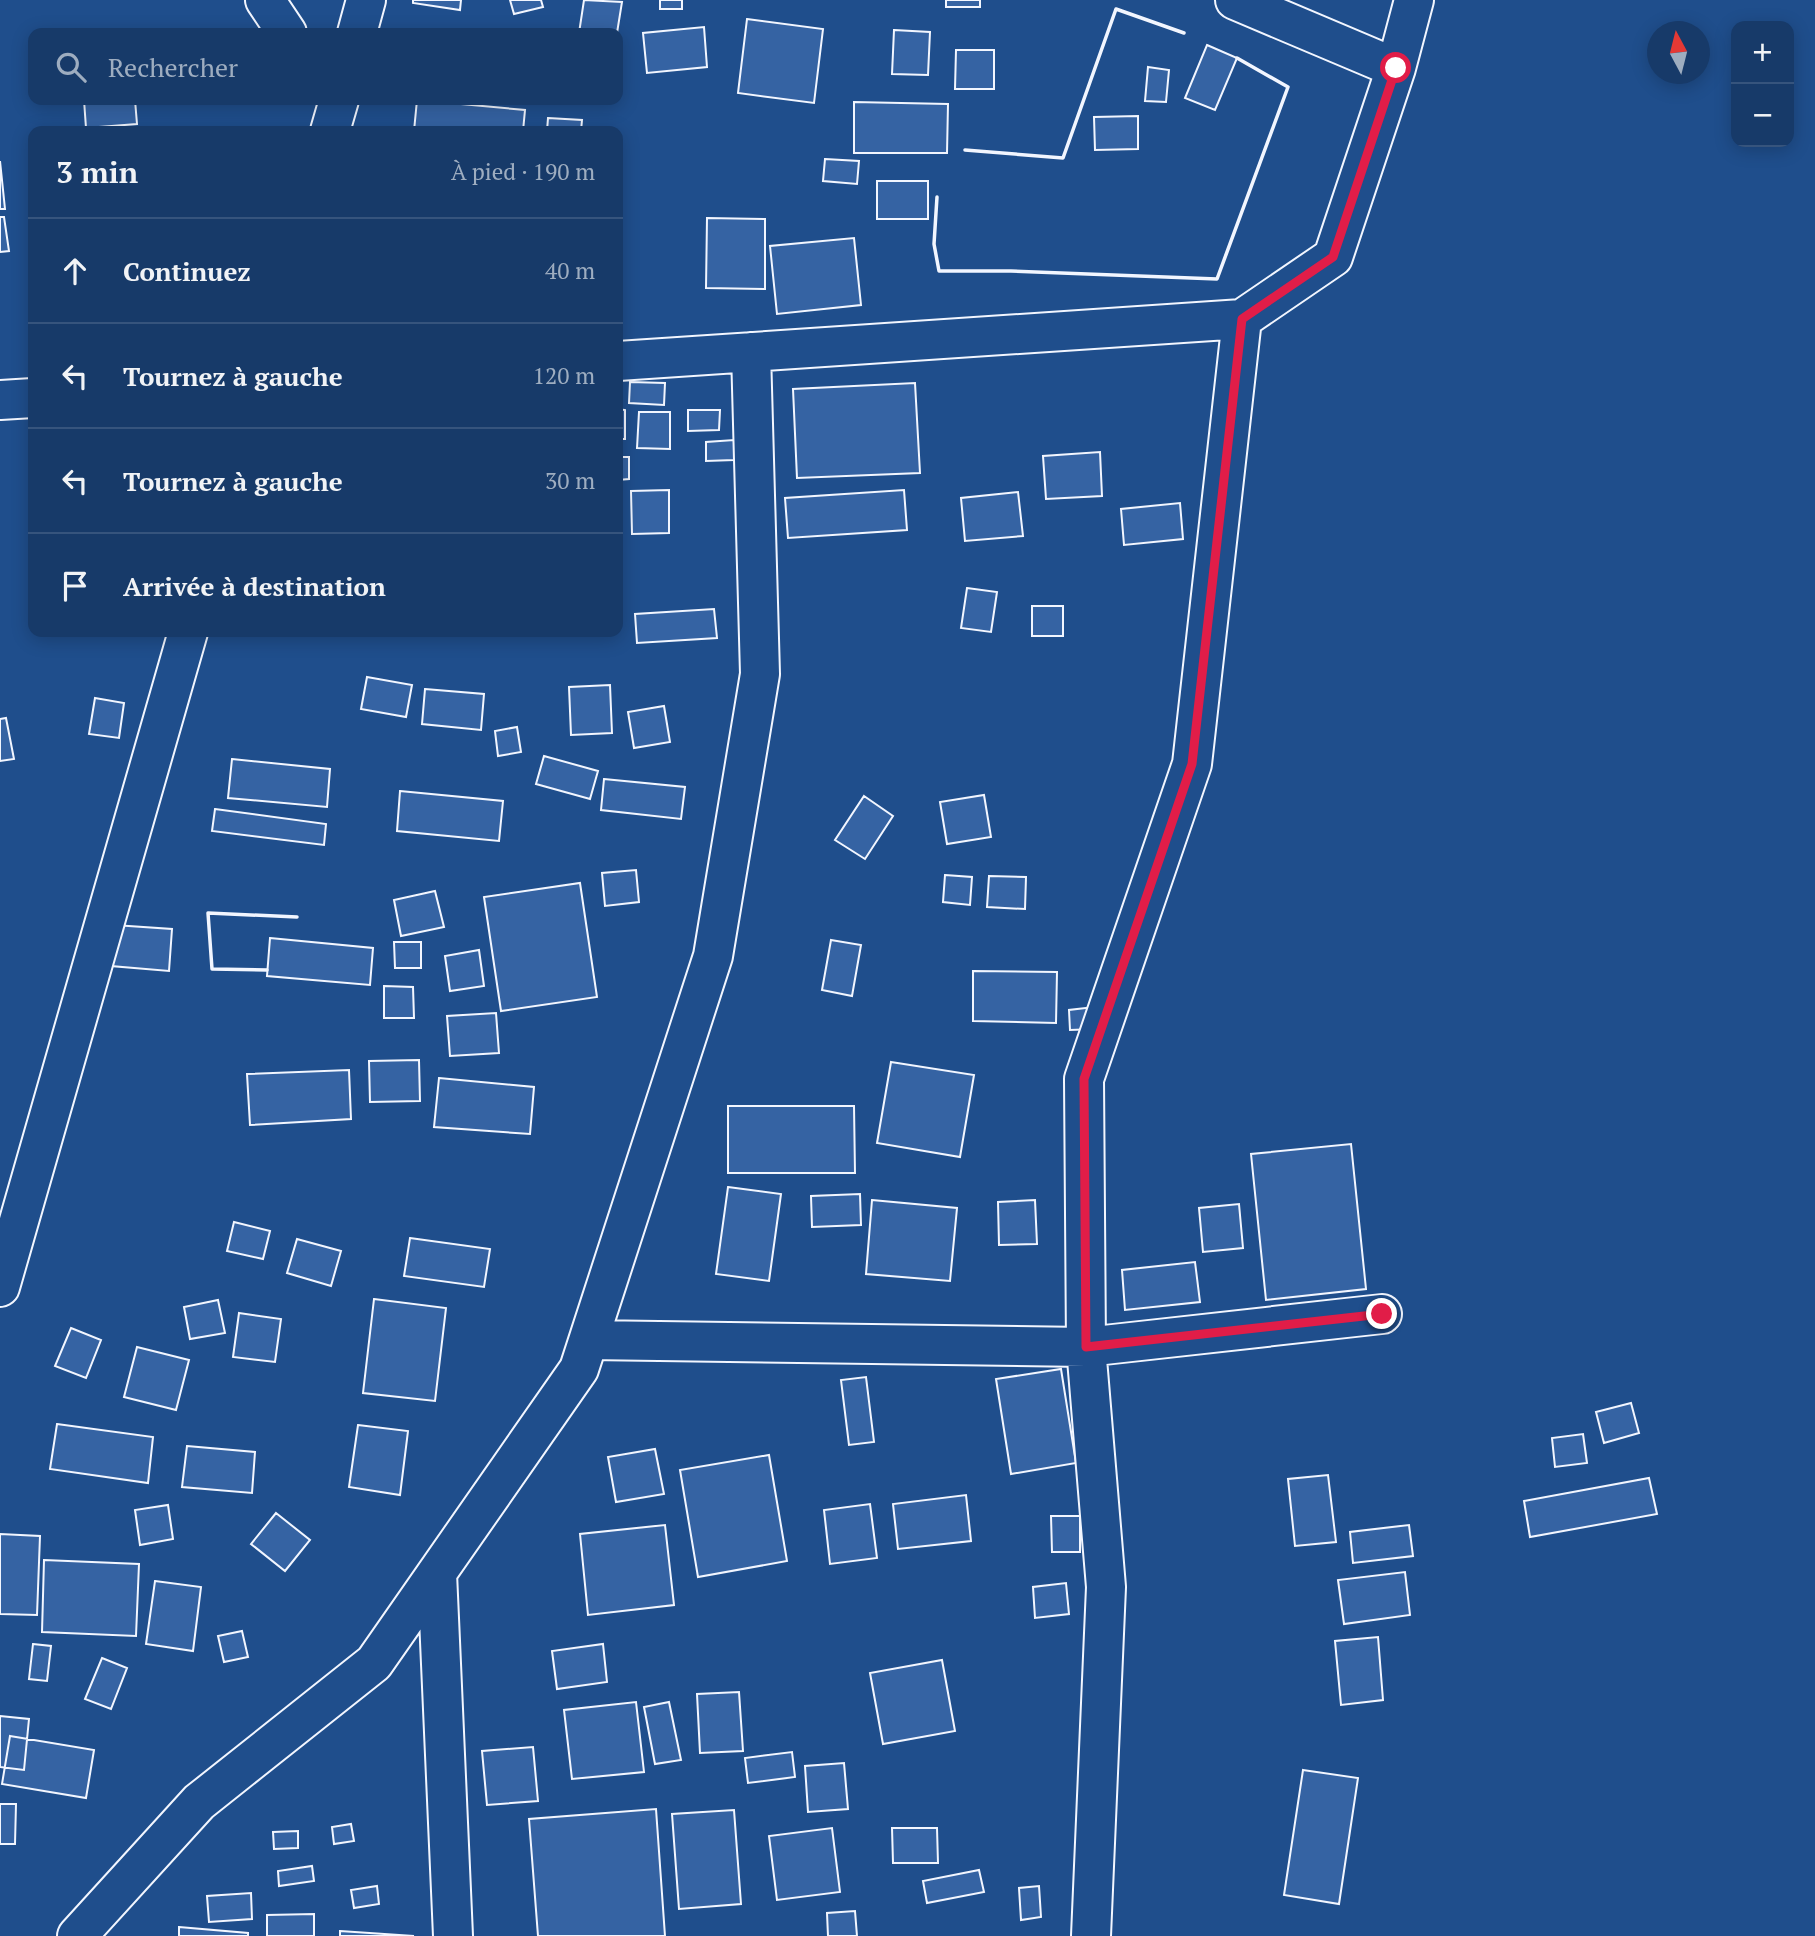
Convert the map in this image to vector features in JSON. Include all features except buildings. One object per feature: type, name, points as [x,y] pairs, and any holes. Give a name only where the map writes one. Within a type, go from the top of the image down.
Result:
[{"type":"street","points":[[265,0],[284,28]]},
{"type":"street","points":[[358,28],[366,0]]},
{"type":"street","points":[[1235,0],[1396,68]]},
{"type":"street","points":[[623,361],[1242,319],[1333,257],[1396,68],[1414,0]]},
{"type":"street","points":[[1091,1936],[1106,1587],[1086,1347],[1084,1079],[1192,764],[1242,319]]},
{"type":"street","points":[[77,1936],[199,1802],[374,1663],[579,1369],[713,956],[760,674],[751,352]]},
{"type":"street","points":[[0,400],[28,398]]},
{"type":"street","points":[[0,1287],[187,637]]},
{"type":"street","points":[[589,1340],[1086,1347],[1382,1314]]},
{"type":"street","points":[[437,1573],[453,1936]]},
{"type":"wall","points":[[965,150],[1063,158],[1116,9],[1184,33]]},
{"type":"wall","points":[[937,197],[934,244],[939,271],[1217,279],[1288,87],[1237,58]]},
{"type":"wall","points":[[267,970],[212,969],[208,913],[297,917]]},
{"type":"route","points":[[1382,1314],[1086,1347],[1084,1079],[1192,764],[1242,319],[1333,257],[1396,68]]}]
